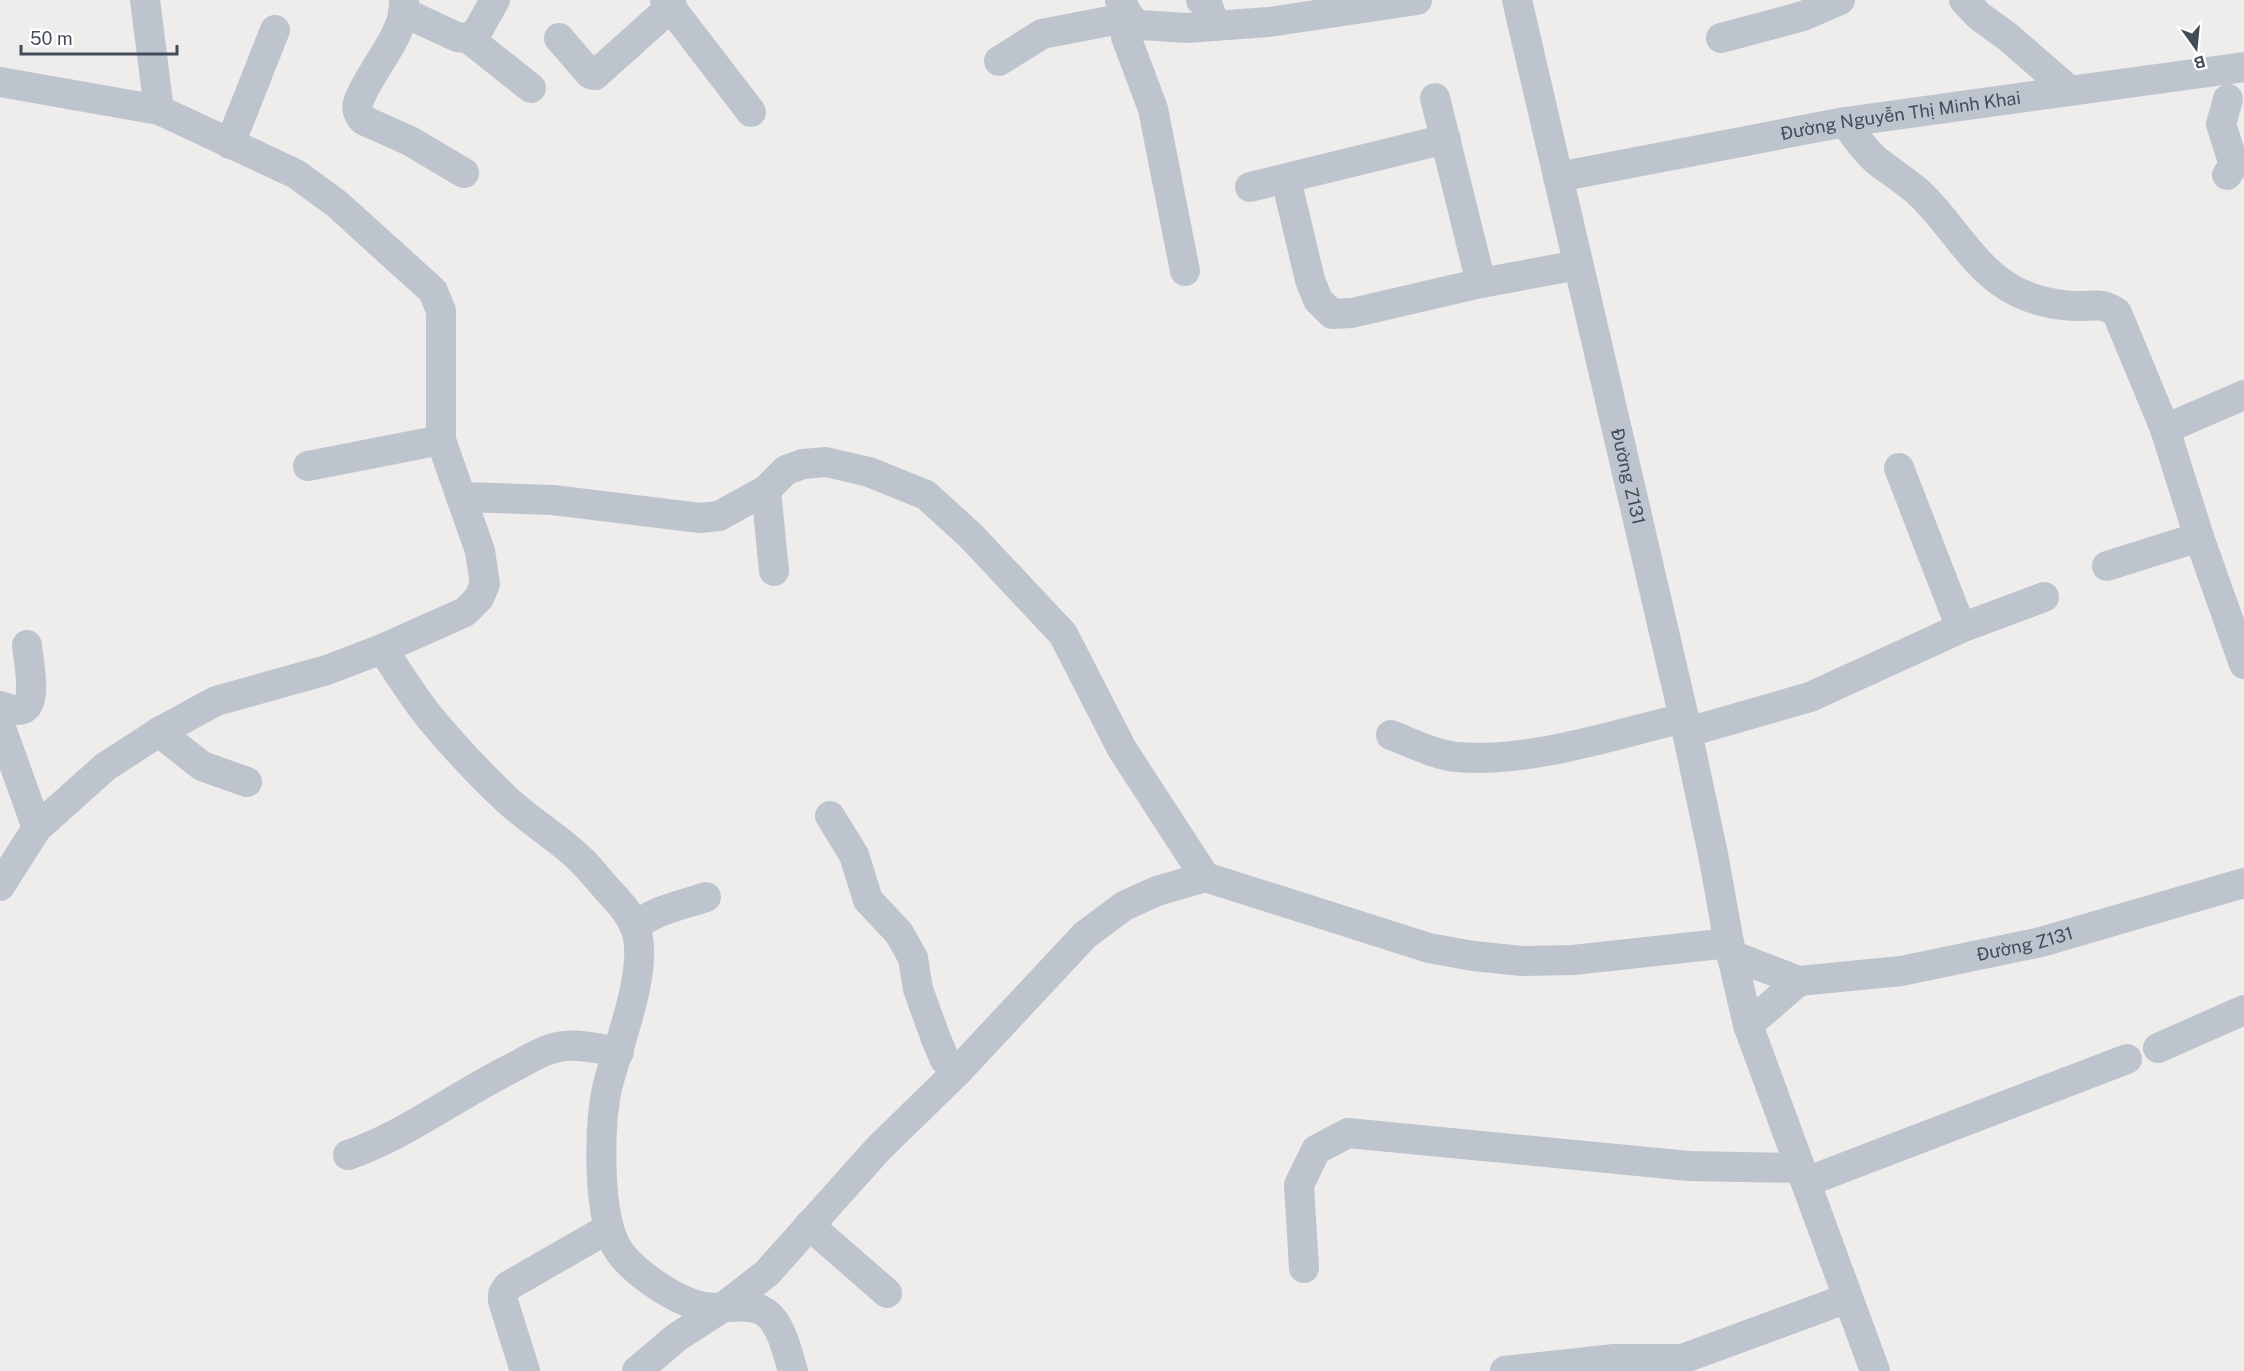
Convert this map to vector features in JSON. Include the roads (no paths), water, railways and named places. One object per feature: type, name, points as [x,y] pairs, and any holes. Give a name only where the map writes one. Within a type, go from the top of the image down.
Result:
[{"type":"street","points":[[145,0],[159,110]]},
{"type":"street","points":[[468,38],[477,32],[495,0]]},
{"type":"street","points":[[1201,0],[1208,6],[1215,26]]},
{"type":"street","points":[[999,62],[1042,34],[1127,13],[1151,27],[1186,28],[1269,22],[1410,0]]},
{"type":"street","name":"Đường Z131","points":[[1517,0],[1686,725],[1730,949],[1749,1025],[1875,1371]]},
{"type":"street","points":[[1721,38],[1803,16],[1840,0]]},
{"type":"street","points":[[1964,0],[1979,16],[2008,37],[2070,91]]},
{"type":"street","points":[[559,38],[590,74],[595,75],[675,4],[751,112]]},
{"type":"street","points":[[464,173],[410,141],[363,120],[359,116],[357,104],[392,41],[404,6],[457,37],[468,38],[531,88]]},
{"type":"street","points":[[1127,13],[1126,37],[1153,109],[1185,271]]},
{"type":"street","points":[[230,144],[275,30]]},
{"type":"street","name":"Đường Nguyễn Thị Minh Khai","points":[[1558,177],[1845,122],[2244,67]]},
{"type":"street","points":[[2207,72],[2236,106],[2222,123],[2234,165],[2228,175]]},
{"type":"street","points":[[0,82],[159,110],[296,174],[337,204],[434,291],[441,310],[441,440],[480,551],[485,584],[479,598],[465,612],[382,649],[327,670],[216,701],[159,732],[105,767],[37,828],[0,886]]},
{"type":"street","points":[[1436,98],[1481,283]]},
{"type":"street","points":[[1845,122],[1875,160],[1917,191],[1971,255],[1992,276],[2027,297],[2061,305],[2099,304],[2110,307],[2117,313],[2165,429],[2199,537],[2244,664]]},
{"type":"street","points":[[1250,187],[1446,140]]},
{"type":"street","points":[[1286,179],[1310,280],[1318,300],[1332,314],[1352,313],[1481,283],[1578,265]]},
{"type":"street","points":[[2165,429],[2244,395]]},
{"type":"street","points":[[308,466],[441,440]]},
{"type":"street","points":[[461,497],[553,500],[700,518],[719,516],[766,490],[786,470],[803,464],[826,462],[869,472],[926,495],[971,536],[1063,634],[1122,749],[1205,876]]},
{"type":"street","points":[[1899,468],[1961,628]]},
{"type":"street","points":[[766,490],[774,571]]},
{"type":"street","points":[[2107,566],[2199,537]]},
{"type":"street","points":[[1391,735],[1456,757],[1529,755],[1686,725],[1810,697],[1961,628],[2044,597]]},
{"type":"street","points":[[0,706],[16,710],[25,709],[30,703],[32,693],[27,645]]},
{"type":"street","points":[[382,649],[435,725],[506,800],[578,857],[625,908],[635,927],[639,944],[636,980],[619,1052],[607,1089],[602,1132],[603,1190],[609,1228],[615,1245],[629,1263],[659,1287],[686,1301],[704,1307],[749,1307],[762,1310],[777,1325],[793,1371]]},
{"type":"street","points":[[0,725],[37,828]]},
{"type":"street","points":[[159,732],[202,766],[247,783]]},
{"type":"street","points":[[830,816],[854,855],[868,900],[899,933],[914,958],[918,989],[936,1040],[945,1059],[957,1072]]},
{"type":"street","points":[[637,1371],[677,1337],[722,1308],[767,1273],[879,1148],[957,1072],[1085,935],[1124,906],[1157,891],[1205,876],[1429,948],[1473,956],[1522,961],[1573,960],[1730,949],[1799,981],[1749,1025]]},
{"type":"street","name":"Đường Z131","points":[[1799,981],[1901,971],[2041,942],[2244,884]]},
{"type":"street","points":[[635,927],[644,919],[706,897]]},
{"type":"street","points":[[2158,1048],[2244,1010]]},
{"type":"street","points":[[348,1155],[376,1145],[485,1081],[543,1052],[562,1046],[581,1045],[619,1052]]},
{"type":"street","points":[[1304,1268],[1299,1185],[1316,1150],[1348,1133],[1803,1175],[2127,1059]]},
{"type":"street","points":[[809,1225],[887,1293]]},
{"type":"street","points":[[525,1371],[503,1301],[503,1294],[508,1286],[609,1228]]},
{"type":"street","points":[[1505,1371],[1614,1359],[1683,1365],[1848,1298]]}]
